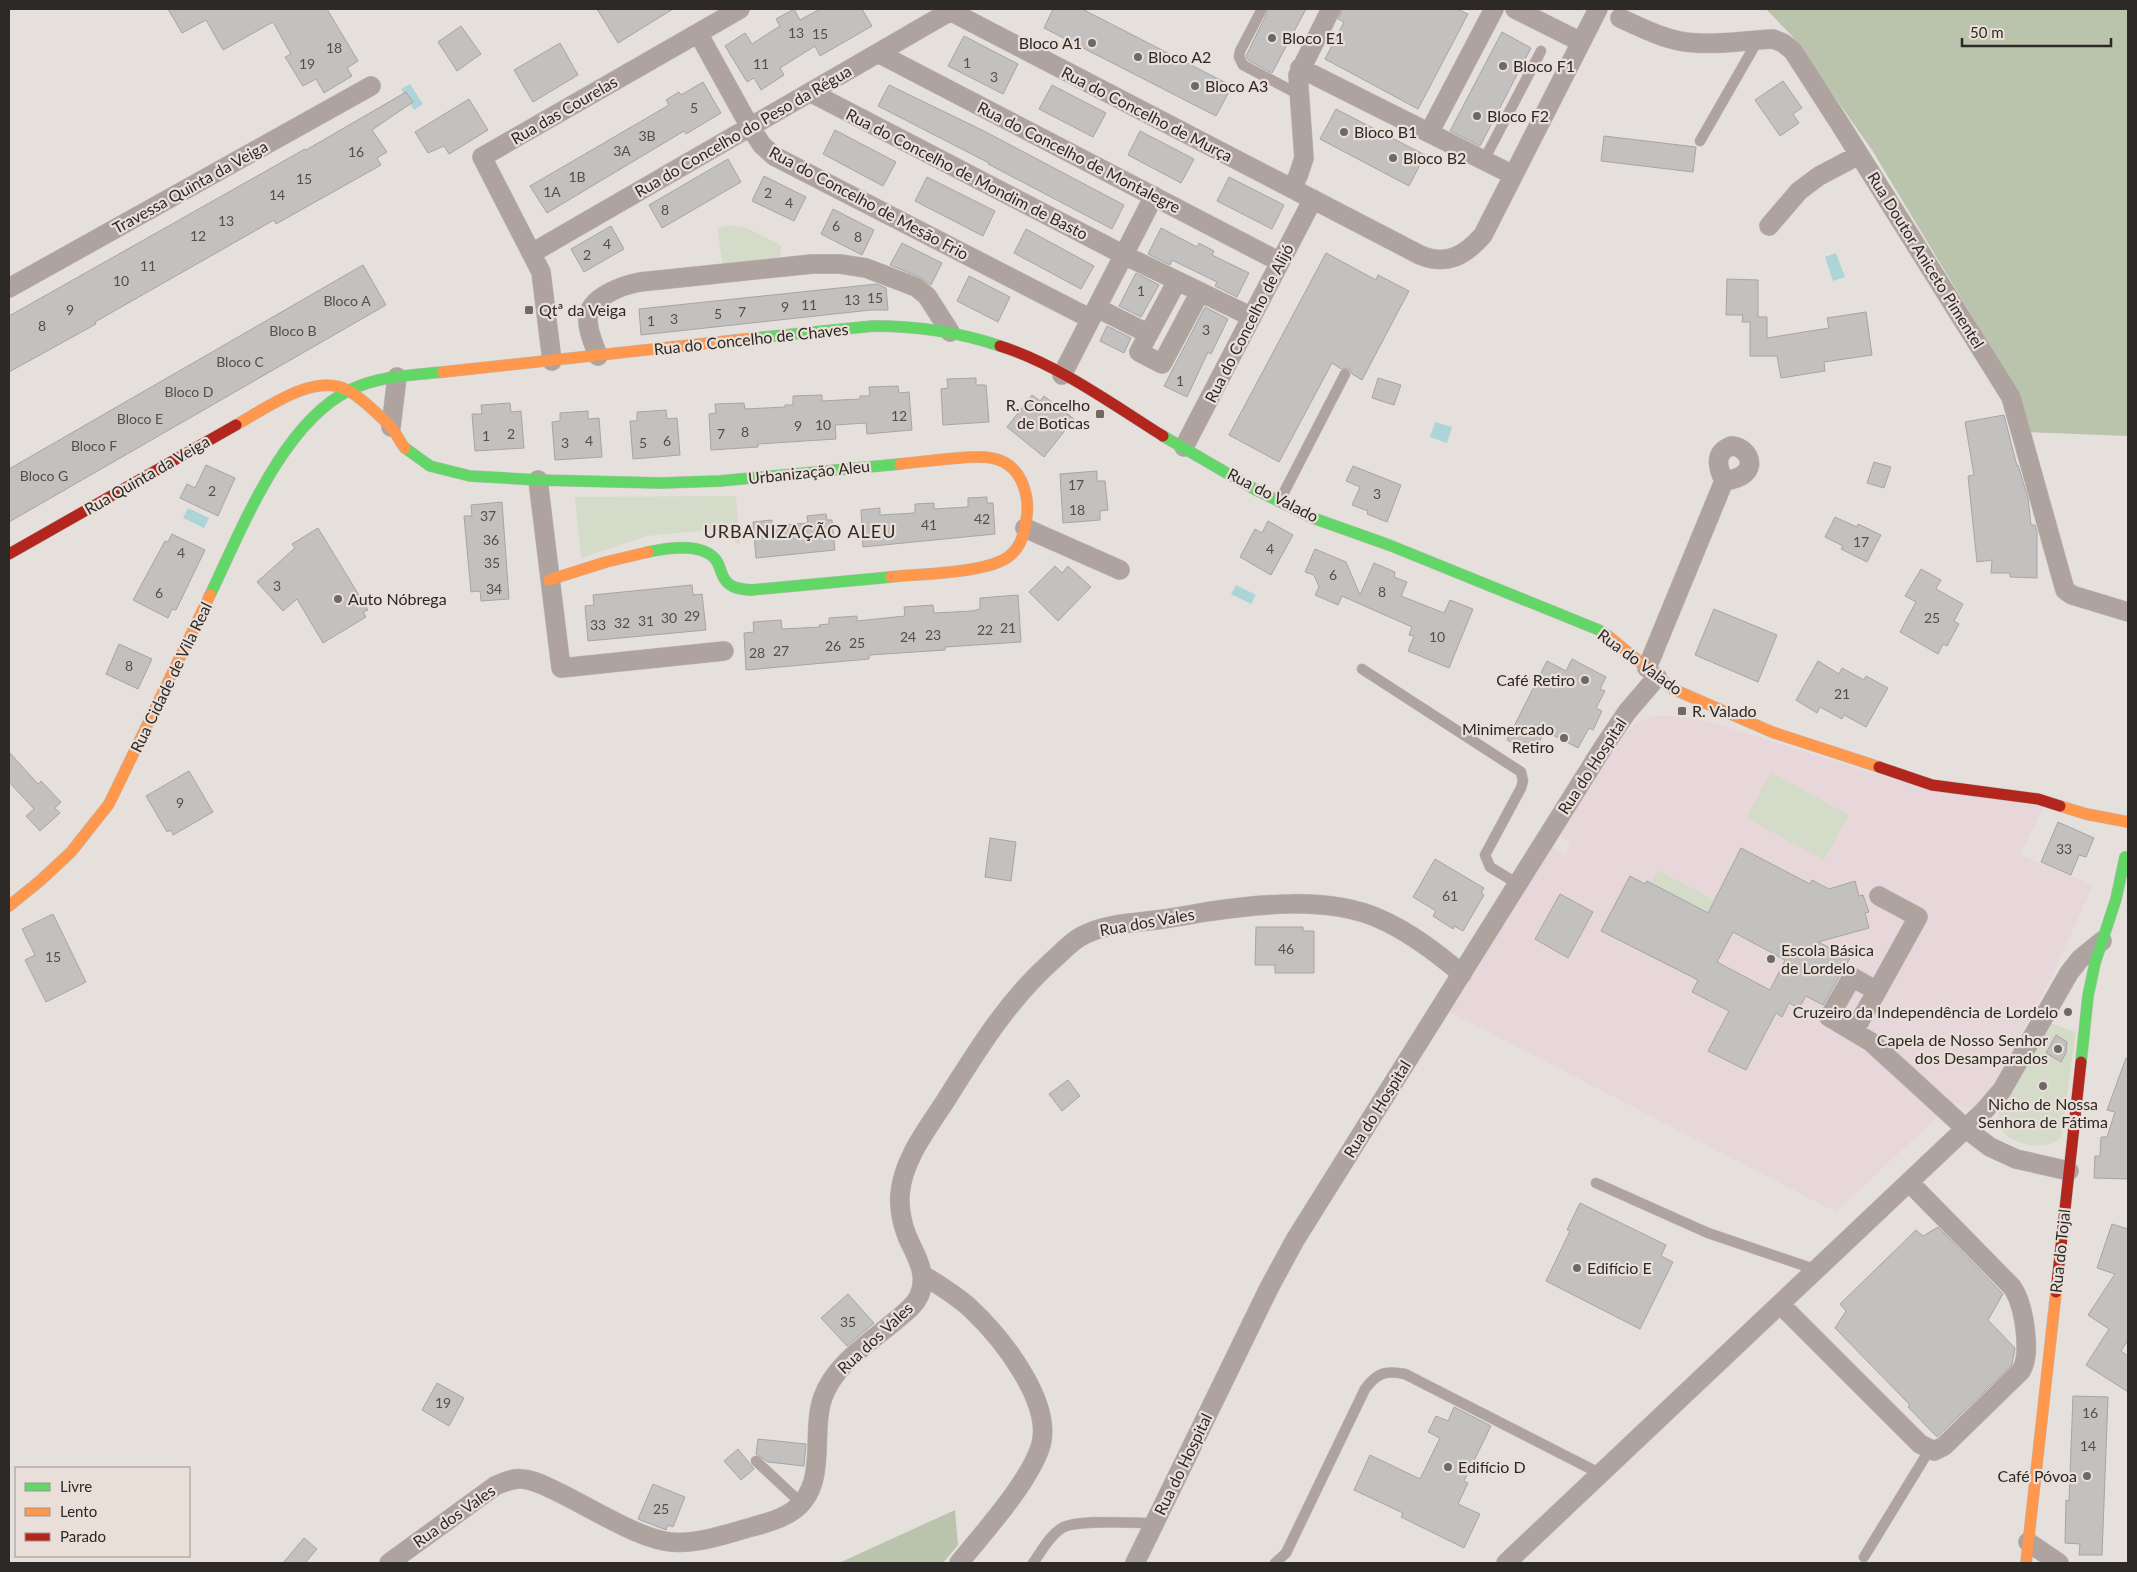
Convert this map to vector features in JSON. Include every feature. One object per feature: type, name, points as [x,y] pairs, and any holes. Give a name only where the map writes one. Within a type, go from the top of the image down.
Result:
[{"type":"street","name":"Rua das Courelas","points":[[532,253],[482,157],[740,9]]},
{"type":"street","points":[[1292,188],[1304,158],[1297,79],[1300,68],[1331,9]]},
{"type":"street","points":[[1429,133],[1494,9]]},
{"type":"street","points":[[1515,9],[1581,42]]},
{"type":"street","name":"Rua do Concelho de Murça","points":[[952,10],[1420,255],[1438,260],[1448,260],[1468,250],[1483,235],[1598,9]]},
{"type":"street","name":"Rua Doutor Aniceto Pimentel","points":[[1602,9],[1622,13],[1657,34],[1694,43],[1778,40],[1793,51],[2011,397],[2065,590],[2072,595],[2128,612]]},
{"type":"street","name":"Rua do Concelho do Peso da Régua","points":[[532,253],[952,10]]},
{"type":"street","name":"Rua do Concelho de Mesão Frio","points":[[698,33],[750,127],[762,145],[774,156],[1094,314],[1148,334]]},
{"type":"street","name":"Rua do Concelho de Montalegre","points":[[878,53],[1280,262]]},
{"type":"street","points":[[1300,68],[1513,175]]},
{"type":"street","name":"Travessa Quinta da Veiga","points":[[9,288],[371,86]]},
{"type":"street","name":"Rua do Concelho de Mondim de Basto","points":[[810,92],[1124,255],[1252,317]]},
{"type":"street","points":[[1769,226],[1792,197],[1806,185],[1859,155]]},
{"type":"street","points":[[1062,375],[1154,196]]},
{"type":"street","name":"Rua do Concelho de Alijó","points":[[1184,447],[1313,199]]},
{"type":"street","points":[[532,253],[544,283],[552,361]]},
{"type":"street","points":[[598,356],[588,325],[588,313],[595,303],[623,286],[640,282],[812,264],[840,264],[866,268],[916,287],[927,296],[950,332]]},
{"type":"street","points":[[1177,280],[1139,352],[1162,364],[1200,292]]},
{"type":"street","name":"Rua do Concelho de Chaves","points":[[306,428],[324,409],[349,391],[374,382],[397,377],[858,327],[904,326],[950,332],[1008,349],[1062,375],[1184,447]]},
{"type":"street","points":[[391,427],[397,377]]},
{"type":"street","name":"Rua Quinta da Veiga","points":[[9,554],[285,397],[319,386],[336,386],[349,391]]},
{"type":"street","name":"Urbanização Aleu","points":[[349,391],[391,427],[403,446],[420,460],[430,466],[470,476],[538,480],[661,483],[720,480],[980,456],[992,457],[1012,468],[1020,478],[1026,502],[1025,528],[1016,550],[1000,563],[961,571],[736,590],[724,580],[719,567],[709,554],[698,550],[674,550],[644,552],[548,580]]},
{"type":"street","points":[[285,397],[307,400],[324,409]]},
{"type":"street","name":"Rua Cidade de Vila Real","points":[[9,906],[81,843],[110,803],[258,495],[282,458],[306,428]]},
{"type":"street","name":"Rua do Valado","points":[[1184,447],[1279,502],[1313,518],[1389,545],[1588,625],[1621,645],[1652,672],[1683,694],[1749,723],[1920,781],[1952,789],[2032,798],[2086,814]]},
{"type":"street","points":[[538,480],[548,580],[561,668],[724,651]]},
{"type":"street","name":"Rua do Hospital","points":[[1135,1563],[1286,1256],[1652,672],[1724,482]]},
{"type":"street","points":[[1025,528],[1120,570]]},
{"type":"street","points":[[2086,814],[2127,826]]},
{"type":"street","points":[[2086,814],[2098,820],[2110,830]]},
{"type":"street","name":"Rua do Tojal","points":[[2026,1563],[2088,996],[2093,970],[2116,899],[2125,855]]},
{"type":"street","points":[[1854,1031],[1918,917],[1878,896]]},
{"type":"street","name":"Rua dos Vales","points":[[390,1563],[495,1486],[519,1478],[542,1484],[648,1537],[674,1542],[710,1538],[771,1521],[795,1510],[810,1489],[814,1477],[819,1415],[826,1388],[852,1357],[913,1305],[922,1287],[923,1276],[920,1264],[901,1218],[900,1194],[906,1168],[919,1142],[988,1033],[1014,1000],[1044,968],[1080,937],[1109,926],[1249,906],[1317,906],[1359,911],[1378,918],[1399,928],[1462,974]]},
{"type":"street","points":[[1506,1563],[1984,1111],[2002,1090],[2061,985],[2074,966],[2102,940],[2124,910]]},
{"type":"street","points":[[1877,991],[1852,977],[1829,1017],[1854,1031],[1883,1052],[1965,1128],[1990,1147],[2002,1154],[2069,1171]]},
{"type":"street","points":[[1780,1304],[1920,1444],[1930,1449],[1939,1450],[1944,1446],[2021,1371],[2027,1352],[2020,1306],[2012,1287],[1909,1182]]},
{"type":"street","points":[[923,1276],[949,1291],[971,1309],[1006,1349],[1036,1401],[1043,1425],[1040,1447],[1028,1473],[959,1563]]},
{"type":"street","points":[[2028,1542],[2059,1563]]},
{"type":"lane","points":[[1262,9],[1240,52],[1239,60],[1243,65],[1298,94]]},
{"type":"lane","points":[[1700,141],[1758,40]]},
{"type":"lane","points":[[1484,160],[1541,51]]},
{"type":"lane","points":[[1279,502],[1345,374]]},
{"type":"lane","points":[[1362,669],[1521,772],[1523,781],[1521,788],[1485,855],[1490,867],[1518,884]]},
{"type":"lane","points":[[1596,1182],[1708,1233],[1816,1270]]},
{"type":"lane","points":[[1275,1563],[1286,1553],[1365,1389],[1374,1377],[1383,1373],[1405,1374],[1601,1474]]},
{"type":"lane","points":[[1864,1557],[1930,1449]]},
{"type":"lane","points":[[756,1461],[801,1503]]},
{"type":"lane","points":[[1032,1563],[1054,1535],[1064,1527],[1077,1524],[1154,1523]]},
{"type":"shaded area","name":"Escola Básica de Lordelo","points":[[1655,716],[1674,716],[1704,720],[1882,776],[2044,806],[2020,855],[2093,885],[2055,969],[1994,1087],[1975,1108],[1964,1108],[1953,1102],[1836,1212],[1450,1012],[1552,848],[1565,855],[1572,844],[1559,836],[1621,739],[1637,722]]},
{"type":"green space","points":[[1766,9],[2128,9],[2128,436],[2026,432],[1999,361],[1872,150],[1791,35]]},
{"type":"green space","points":[[730,225],[747,228],[782,246],[779,260],[723,266],[717,228]]},
{"type":"green space","points":[[736,496],[740,545],[718,529],[647,536],[581,558],[575,497]]},
{"type":"green space","points":[[1771,772],[1849,815],[1824,860],[1746,818]]},
{"type":"green space","points":[[1658,870],[1714,900],[1706,915],[1651,883]]},
{"type":"green space","points":[[2050,1023],[2076,1032],[2061,1137],[2053,1143],[2031,1145],[2009,1137],[2002,1130],[1998,1122],[2000,1111]]},
{"type":"green space","points":[[955,1510],[958,1545],[943,1563],[839,1563]]},
{"type":"water","points":[[410,84],[423,104],[414,110],[401,89]]},
{"type":"water","points":[[1836,253],[1845,277],[1833,281],[1825,257]]},
{"type":"water","points":[[1435,422],[1452,427],[1447,443],[1430,437]]},
{"type":"water","points":[[188,508],[209,518],[204,528],[183,518]]},
{"type":"water","points":[[1236,585],[1256,595],[1251,604],[1231,594]]},
{"type":"building","points":[[168,9],[327,9],[358,61],[347,68],[352,76],[324,93],[316,79],[303,86],[285,57],[291,54],[273,22],[223,50],[206,20],[182,33]]},
{"type":"building","points":[[597,9],[673,9],[618,43]]},
{"type":"building","points":[[794,9],[800,20],[820,9],[862,9],[872,26],[820,56],[815,46],[780,68],[784,75],[761,90],[754,78],[747,82],[725,46],[745,33],[752,44],[780,26],[776,19]]},
{"type":"building","points":[[1053,9],[1082,9],[1232,86],[1216,116],[1044,28]]},
{"type":"building","name":"Bloco E1","points":[[1269,9],[1306,9],[1272,73],[1248,60],[1246,56]]},
{"type":"building","points":[[1342,9],[1457,9],[1468,14],[1418,109],[1325,59],[1344,22],[1338,19]]},
{"type":"building","points":[[461,26],[481,54],[457,71],[438,42]]},
{"type":"building","points":[[1502,32],[1531,48],[1480,146],[1450,131]]},
{"type":"building","points":[[964,36],[1018,64],[1003,94],[948,66]]},
{"type":"building","points":[[560,43],[578,75],[533,102],[514,70]]},
{"type":"building","points":[[1783,81],[1802,108],[1793,114],[1799,123],[1780,136],[1755,100]]},
{"type":"building","points":[[703,82],[721,113],[686,134],[684,131],[547,213],[530,186],[669,105],[666,100],[679,92],[681,95]]},
{"type":"building","points":[[889,85],[984,131],[1124,205],[1112,229],[878,106]]},
{"type":"building","points":[[1052,85],[1106,113],[1093,137],[1039,109]]},
{"type":"building","points":[[406,92],[413,102],[372,130],[387,152],[377,158],[381,165],[276,224],[274,220],[95,322],[96,324],[9,372],[9,316]]},
{"type":"building","points":[[469,99],[488,130],[449,154],[444,146],[428,153],[415,132]]},
{"type":"building","points":[[1336,109],[1425,155],[1409,186],[1320,139]]},
{"type":"building","points":[[835,130],[896,162],[883,186],[823,154]]},
{"type":"building","points":[[1140,131],[1194,159],[1181,183],[1128,155]]},
{"type":"building","points":[[1604,136],[1696,147],[1693,172],[1601,161]]},
{"type":"building","points":[[728,159],[741,182],[662,228],[649,205]]},
{"type":"building","points":[[764,176],[806,197],[794,221],[752,201]]},
{"type":"building","points":[[927,177],[995,211],[983,236],[915,201]]},
{"type":"building","points":[[1229,177],[1284,205],[1272,229],[1217,201]]},
{"type":"building","points":[[833,209],[874,230],[862,255],[821,234]]},
{"type":"building","points":[[611,226],[624,249],[584,272],[571,249]]},
{"type":"building","points":[[1161,228],[1197,247],[1199,243],[1214,251],[1212,255],[1249,273],[1237,297],[1215,286],[1217,282],[1172,260],[1170,265],[1148,254]]},
{"type":"building","points":[[1026,229],[1094,266],[1081,289],[1014,253]]},
{"type":"building","points":[[902,243],[942,263],[931,285],[920,277],[890,265]]},
{"type":"building","points":[[1326,253],[1376,280],[1378,275],[1409,291],[1362,380],[1352,374],[1349,368],[1341,369],[1332,363],[1279,462],[1229,435]]},
{"type":"building","points":[[363,265],[386,305],[9,522],[9,469]]},
{"type":"building","points":[[1136,273],[1159,285],[1141,317],[1119,306]]},
{"type":"building","points":[[969,276],[1010,297],[998,322],[957,301]]},
{"type":"building","points":[[1727,279],[1758,280],[1758,317],[1767,317],[1767,338],[1829,328],[1827,318],[1866,312],[1872,355],[1824,362],[1825,371],[1781,378],[1777,356],[1750,356],[1750,322],[1742,322],[1743,315],[1726,315]]},
{"type":"building","points":[[877,284],[886,288],[888,310],[871,310],[641,335],[639,309]]},
{"type":"building","points":[[1205,307],[1228,319],[1211,354],[1208,352],[1187,397],[1164,386]]},
{"type":"building","points":[[1107,326],[1131,338],[1124,353],[1100,341]]},
{"type":"building","points":[[976,378],[976,385],[986,385],[989,422],[943,425],[941,389],[948,388],[947,379]]},
{"type":"building","points":[[1378,378],[1401,385],[1394,405],[1372,398]]},
{"type":"building","points":[[898,386],[899,393],[909,392],[912,430],[867,434],[866,423],[835,425],[836,439],[758,444],[758,447],[711,450],[709,414],[716,413],[715,404],[744,403],[745,409],[785,407],[785,405],[793,405],[793,396],[822,395],[822,401],[860,399],[860,396],[870,396],[869,387]]},
{"type":"building","points":[[1032,395],[1040,401],[1044,396],[1074,419],[1044,457],[1007,427]]},
{"type":"building","points":[[510,403],[511,412],[521,411],[524,448],[475,451],[472,414],[482,414],[481,405]]},
{"type":"building","points":[[666,410],[667,419],[677,418],[680,455],[633,459],[630,421],[637,421],[637,412]]},
{"type":"building","points":[[588,411],[588,419],[599,418],[602,457],[555,460],[552,422],[560,421],[560,413]]},
{"type":"building","points":[[2004,415],[2017,466],[2028,498],[2031,525],[2035,525],[2037,532],[2037,578],[2010,577],[2010,573],[1991,573],[1992,560],[1977,562],[1968,476],[1974,475],[1965,422]]},
{"type":"building","points":[[1874,462],[1891,467],[1884,488],[1867,483]]},
{"type":"building","points":[[206,465],[235,478],[218,516],[180,498],[187,484],[195,488]]},
{"type":"building","points":[[1353,466],[1401,485],[1387,522],[1367,514],[1368,511],[1352,505],[1360,487],[1346,481]]},
{"type":"building","points":[[1097,471],[1097,481],[1105,481],[1108,510],[1100,511],[1100,520],[1063,523],[1060,474]]},
{"type":"building","points":[[987,497],[987,503],[993,503],[995,534],[863,547],[861,510],[880,508],[880,515],[915,513],[915,504],[934,503],[934,509],[968,507],[968,498]]},
{"type":"building","points":[[502,502],[509,599],[481,601],[480,591],[471,592],[464,516],[472,516],[471,505]]},
{"type":"building","points":[[826,514],[827,520],[832,520],[835,550],[756,558],[753,522],[772,520],[772,526],[808,523],[807,516]]},
{"type":"building","points":[[1835,517],[1857,527],[1858,524],[1881,535],[1867,562],[1841,549],[1843,546],[1825,537]]},
{"type":"building","points":[[1268,521],[1293,535],[1271,575],[1240,557],[1255,529],[1262,533]]},
{"type":"building","points":[[318,528],[368,610],[363,612],[366,617],[323,643],[297,599],[283,611],[257,582],[295,548],[292,544]]},
{"type":"building","points":[[172,534],[205,550],[176,610],[172,609],[168,618],[133,600],[165,541],[168,542]]},
{"type":"building","points":[[1315,549],[1346,562],[1360,595],[1374,563],[1395,572],[1394,577],[1407,582],[1401,596],[1444,613],[1450,600],[1473,609],[1449,668],[1408,651],[1414,636],[1409,635],[1412,627],[1342,596],[1338,605],[1315,595],[1319,587],[1314,575],[1305,572]]},
{"type":"building","points":[[1055,566],[1062,573],[1068,566],[1091,587],[1058,621],[1029,592]]},
{"type":"building","points":[[1921,569],[1941,580],[1936,589],[1963,604],[1954,621],[1959,624],[1947,646],[1943,644],[1938,654],[1900,632],[1916,602],[1905,596]]},
{"type":"building","points":[[692,585],[693,595],[702,594],[706,630],[588,641],[585,606],[594,605],[593,595]]},
{"type":"building","points":[[1018,595],[1021,642],[945,647],[945,650],[869,655],[869,659],[746,670],[744,633],[754,632],[753,622],[781,620],[782,629],[820,627],[819,625],[829,624],[829,618],[857,616],[857,621],[905,616],[904,607],[933,605],[934,613],[972,611],[980,609],[980,598]]},
{"type":"building","points":[[1714,609],[1777,635],[1758,682],[1695,655]]},
{"type":"building","points":[[119,644],[152,659],[138,689],[106,674]]},
{"type":"building","points":[[1572,659],[1606,677],[1600,689],[1605,691],[1596,708],[1602,711],[1593,730],[1589,728],[1578,748],[1545,731],[1533,753],[1507,740],[1547,661],[1566,671]]},
{"type":"building","points":[[1818,661],[1839,674],[1842,668],[1864,680],[1866,676],[1888,688],[1866,727],[1844,715],[1842,719],[1820,707],[1817,713],[1796,700]]},
{"type":"building","points":[[9,752],[38,784],[41,781],[61,802],[55,808],[60,813],[40,831],[26,816],[34,809],[9,782]]},
{"type":"building","points":[[189,771],[213,812],[173,835],[171,830],[167,832],[146,796]]},
{"type":"building","points":[[2058,822],[2094,838],[2086,857],[2079,855],[2071,875],[2041,862]]},
{"type":"building","points":[[990,838],[1016,842],[1011,881],[985,877]]},
{"type":"building","points":[[1741,848],[1810,884],[1812,880],[1829,889],[1855,881],[1859,896],[1863,895],[1869,912],[1865,913],[1869,928],[1818,942],[1850,958],[1823,1005],[1806,996],[1799,1008],[1789,1003],[1782,1017],[1776,1013],[1746,1070],[1708,1051],[1729,1011],[1692,992],[1698,980],[1601,931],[1630,876],[1645,884],[1647,881],[1708,913]],"holes":[[[1733,932],[1785,960],[1770,990],[1717,962]]]},
{"type":"building","points":[[1435,859],[1484,888],[1481,893],[1484,895],[1463,931],[1454,926],[1453,929],[1433,916],[1436,911],[1413,897]]},
{"type":"building","points":[[1560,894],[1593,912],[1568,958],[1535,939]]},
{"type":"building","points":[[53,914],[86,982],[46,1002],[25,960],[35,955],[22,929]]},
{"type":"building","points":[[1256,927],[1303,927],[1303,931],[1314,931],[1314,973],[1275,973],[1275,965],[1255,965]]},
{"type":"building","name":"Capela de Nosso Senhor dos Desamparados","points":[[2056,1035],[2067,1042],[2066,1053],[2061,1062],[2046,1053]]},
{"type":"building","points":[[2126,1058],[2128,1058],[2128,1179],[2094,1178],[2095,1156],[2100,1156],[2101,1137],[2107,1137],[2115,1112],[2107,1110]]},
{"type":"building","points":[[1068,1080],[1080,1096],[1062,1111],[1049,1094]]},
{"type":"building","name":"Edifício E","points":[[1580,1203],[1666,1245],[1661,1256],[1673,1262],[1640,1329],[1546,1281],[1570,1231],[1567,1230]]},
{"type":"building","points":[[2112,1224],[2128,1229],[2128,1340],[2121,1351],[2128,1356],[2128,1392],[2086,1365],[2109,1329],[2088,1315],[2115,1274],[2097,1268]]},
{"type":"building","points":[[1938,1227],[2003,1294],[1988,1320],[2015,1348],[2012,1365],[1937,1437],[1908,1407],[1910,1405],[1835,1328],[1846,1311],[1840,1304],[1916,1230],[1923,1236]]},
{"type":"building","points":[[848,1294],[874,1323],[847,1346],[821,1318]]},
{"type":"building","points":[[437,1383],[464,1398],[449,1426],[422,1410]]},
{"type":"building","points":[[2073,1396],[2108,1397],[2102,1555],[2079,1555],[2080,1544],[2065,1543],[2066,1500],[2069,1501]]},
{"type":"building","name":"Edifício D","points":[[1454,1407],[1491,1426],[1464,1481],[1468,1483],[1458,1504],[1480,1514],[1464,1548],[1401,1517],[1403,1513],[1354,1490],[1370,1455],[1420,1479],[1440,1438],[1428,1432],[1436,1416],[1448,1421]]},
{"type":"building","points":[[758,1439],[806,1444],[804,1466],[768,1462],[756,1454]]},
{"type":"building","points":[[738,1449],[754,1469],[741,1480],[724,1461]]},
{"type":"building","points":[[653,1484],[685,1497],[673,1527],[668,1525],[666,1530],[638,1519]]},
{"type":"building","points":[[304,1538],[317,1549],[305,1563],[283,1563]]},
{"type":"traffic: fast","points":[[755,338],[889,326],[953,334],[1000,346]]},
{"type":"traffic: fast","points":[[210,595],[266,481],[284,452],[304,427],[326,406],[361,385],[395,377],[443,372]]},
{"type":"traffic: fast","points":[[1163,436],[1256,490],[1313,518],[1389,545],[1599,630],[1608,636]]},
{"type":"traffic: fast","points":[[405,448],[430,466],[470,476],[538,480],[661,483],[720,481],[900,464]]},
{"type":"traffic: fast","points":[[648,552],[684,548],[710,554],[716,560],[724,579],[730,585],[747,590],[891,577]]},
{"type":"traffic: fast","points":[[2081,1062],[2088,996],[2095,963],[2116,899],[2125,857]]},
{"type":"traffic: slow","points":[[443,372],[755,338]]},
{"type":"traffic: slow","points":[[236,425],[291,394],[321,386],[336,386],[349,391],[370,407],[392,428],[405,448]]},
{"type":"traffic: slow","points":[[891,577],[963,571],[1001,561],[1007,558],[1019,545],[1024,533],[1027,511],[1026,495],[1021,480],[1015,470],[998,460],[967,457],[900,464]]},
{"type":"traffic: slow","points":[[549,580],[606,562],[648,552]]},
{"type":"traffic: slow","points":[[9,906],[71,852],[109,804],[210,595]]},
{"type":"traffic: slow","points":[[1608,636],[1673,689],[1772,732],[1879,767]]},
{"type":"traffic: slow","points":[[2060,806],[2086,814],[2128,822]]},
{"type":"traffic: slow","points":[[2026,1563],[2056,1292]]},
{"type":"traffic: jam","points":[[1000,346],[1042,363],[1063,374],[1163,436]]},
{"type":"traffic: jam","points":[[9,554],[236,425]]},
{"type":"traffic: jam","points":[[1879,767],[1932,785],[2038,799],[2060,806]]},
{"type":"traffic: jam","points":[[2056,1292],[2081,1062]]},
{"type":"place","name":"Bloco E1","points":[[1272,38]]},
{"type":"place","name":"Bloco A1","points":[[1092,43]]},
{"type":"place","name":"Bloco A2","points":[[1138,57]]},
{"type":"place","name":"Bloco F1","points":[[1503,66]]},
{"type":"place","name":"Bloco A3","points":[[1195,86]]},
{"type":"place","name":"Bloco F2","points":[[1477,116]]},
{"type":"place","name":"Bloco B1","points":[[1344,132]]},
{"type":"place","name":"Bloco B2","points":[[1393,158]]},
{"type":"place","name":"Qtª da Veiga","points":[[529,310]]},
{"type":"place","name":"R. Concelho de Boticas","points":[[1100,414]]},
{"type":"place","name":"Auto Nóbrega","points":[[338,599]]},
{"type":"place","name":"Café Retiro","points":[[1585,680]]},
{"type":"place","name":"R. Valado","points":[[1682,711]]},
{"type":"place","name":"Minimercado Retiro","points":[[1564,738]]},
{"type":"place","name":"Escola Básica de Lordelo","points":[[1771,959]]},
{"type":"place","name":"Cruzeiro da Independência de Lordelo","points":[[2068,1012]]},
{"type":"place","name":"Capela de Nosso Senhor dos Desamparados","points":[[2058,1049]]},
{"type":"place","name":"Nicho de Nossa Senhora de Fátima","points":[[2043,1086]]},
{"type":"place","name":"Edifício E","points":[[1577,1268]]},
{"type":"place","name":"Edifício D","points":[[1448,1467]]},
{"type":"place","name":"Café Póvoa","points":[[2087,1476]]},
{"type":"district","name":"URBANIZAÇÃO ALEU","points":[[800,532]]}]
